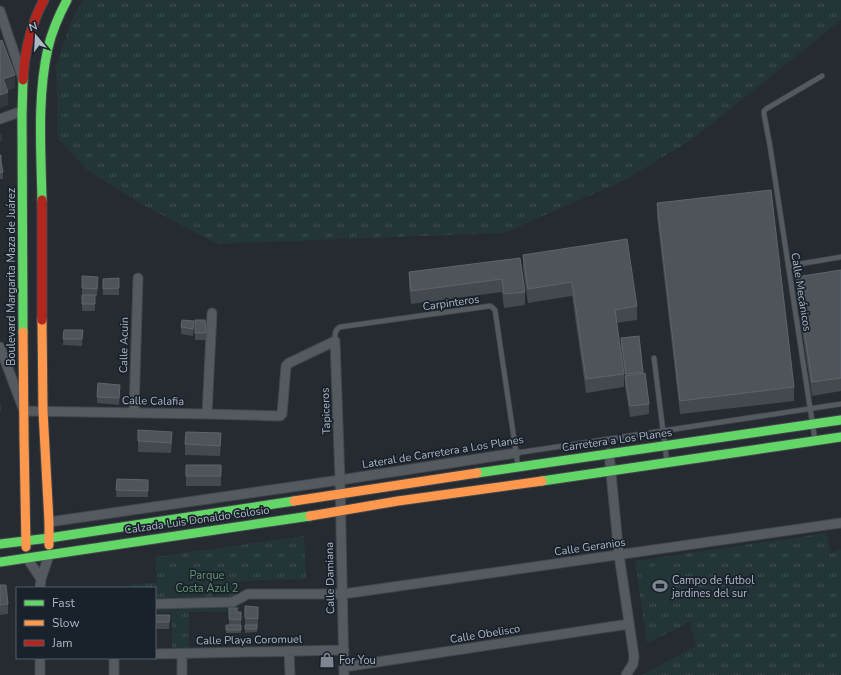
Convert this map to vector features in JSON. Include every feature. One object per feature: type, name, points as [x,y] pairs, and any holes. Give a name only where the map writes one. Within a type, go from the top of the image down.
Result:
[{"type":"main road","name":"Boulevard Margarita Maza de Juárez","points":[[27,558],[24,411],[22,111],[25,57],[32,29],[44,0]]},
{"type":"main road","points":[[49,555],[49,522],[43,411],[41,110],[45,66],[51,35],[67,0]]},
{"type":"main road","name":"Carretera a Los Planes","points":[[395,485],[841,420]]},
{"type":"main road","points":[[611,471],[841,437]]},
{"type":"main road","name":"Calzada Luis Donaldo Colosio","points":[[0,562],[341,511],[398,501],[611,471]]},
{"type":"main road","name":"Calzada Luis Donaldo Colosio","points":[[0,544],[49,538],[395,485]]},
{"type":"street","points":[[0,11],[24,79]]},
{"type":"street","points":[[0,119],[22,111]]},
{"type":"street","name":"Calle Acuin","points":[[134,412],[138,278]]},
{"type":"street","points":[[207,414],[212,313]]},
{"type":"street","name":"Calle Calafia","points":[[24,411],[280,416],[282,414],[286,366],[289,363],[335,342]]},
{"type":"street","name":"Tapiceros","points":[[335,342],[340,480]]},
{"type":"street","points":[[0,347],[24,411]]},
{"type":"street","name":"Lateral de Carretera a Los Planes","points":[[49,522],[516,453]]},
{"type":"street","points":[[609,453],[619,555],[634,656],[633,664],[626,675]]},
{"type":"street","name":"Calle Damiana","points":[[340,480],[344,671]]},
{"type":"street","name":"Calle Geranios","points":[[156,604],[233,602],[248,594],[343,594],[841,523]]},
{"type":"street","points":[[41,583],[49,555]]},
{"type":"street","points":[[27,558],[41,583]]},
{"type":"street","name":"Calle Obelisco","points":[[344,671],[629,624]]},
{"type":"street","name":"Calle Playa Coromuel","points":[[156,654],[344,650]]},
{"type":"street","points":[[289,651],[290,675]]},
{"type":"street","points":[[182,654],[182,675]]},
{"type":"street","points":[[40,659],[40,675]]},
{"type":"street","points":[[114,659],[114,675]]},
{"type":"lane","name":"Calle Mecánicos","points":[[815,440],[764,111],[822,76]]},
{"type":"lane","points":[[788,266],[841,258]]},
{"type":"lane","name":"Carpinteros","points":[[335,342],[336,331],[340,327],[490,306],[492,307],[495,310],[518,467]]},
{"type":"lane","points":[[654,358],[667,463]]},
{"type":"lane","name":"Lateral de Carretera a Los Planes","points":[[516,453],[841,404]]},
{"type":"green space","points":[[84,0],[841,0],[841,20],[694,138],[623,181],[504,233],[218,244],[143,205],[87,170],[58,139],[56,66],[74,14]]},
{"type":"green space","points":[[826,533],[831,553],[841,549],[841,675],[642,675],[696,646],[690,622],[647,643],[635,561]]},
{"type":"green space","name":"Parque Costa Azul 2","points":[[304,536],[306,579],[239,581],[239,612],[189,612],[189,648],[172,648],[172,613],[156,613],[156,587],[131,587],[130,584],[157,583],[155,557]]},
{"type":"green space","name":"Campo de futbol jardines del sur","points":[[662,562],[681,599],[659,610],[640,573]]},
{"type":"green space","points":[[206,572],[206,600],[167,600],[167,573]]},
{"type":"building","points":[[2,40],[15,75],[3,79],[8,92],[0,95],[0,41]]},
{"type":"building","points":[[0,162],[3,172],[0,173]]},
{"type":"building","points":[[771,190],[794,387],[680,401],[657,203]]},
{"type":"building","points":[[627,239],[637,306],[615,310],[624,374],[586,379],[572,282],[528,289],[523,255]]},
{"type":"building","points":[[520,258],[525,292],[504,294],[502,279],[411,291],[409,272]]},
{"type":"building","points":[[841,270],[841,378],[812,382],[796,277]]},
{"type":"building","points":[[82,276],[98,277],[97,289],[82,288]]},
{"type":"building","points":[[119,278],[119,288],[103,289],[103,279]]},
{"type":"building","points":[[82,295],[95,295],[95,304],[82,304]]},
{"type":"building","points":[[182,320],[194,321],[193,329],[181,327]]},
{"type":"building","points":[[195,320],[205,320],[206,333],[195,333]]},
{"type":"building","points":[[64,330],[83,330],[82,339],[63,339]]},
{"type":"building","points":[[639,336],[643,372],[626,374],[621,338]]},
{"type":"building","points":[[645,373],[649,404],[630,406],[625,376]]},
{"type":"building","points":[[98,383],[120,385],[119,398],[97,397]]},
{"type":"building","points":[[138,430],[172,432],[171,443],[138,441]]},
{"type":"building","points":[[186,432],[221,433],[220,446],[185,444]]},
{"type":"building","points":[[186,465],[221,465],[221,476],[186,476]]},
{"type":"building","points":[[117,479],[148,480],[148,491],[116,490]]},
{"type":"building","points":[[0,585],[6,585],[8,604],[0,605]]},
{"type":"building","points":[[245,606],[258,607],[258,619],[245,618]]},
{"type":"building","points":[[229,608],[237,608],[237,612],[241,612],[241,620],[229,619]]},
{"type":"building","points":[[156,615],[170,615],[169,622],[156,622]]},
{"type":"building","points":[[226,625],[241,625],[241,630],[226,630]]},
{"type":"building","points":[[245,625],[257,625],[257,629],[245,629]]},
{"type":"traffic: fast","points":[[42,200],[40,124],[42,85],[48,48],[67,0]]},
{"type":"traffic: fast","points":[[23,80],[23,332]]},
{"type":"traffic: fast","points":[[477,473],[841,420]]},
{"type":"traffic: fast","points":[[542,481],[841,437]]},
{"type":"traffic: fast","points":[[0,544],[294,501]]},
{"type":"traffic: fast","points":[[0,562],[310,516]]},
{"type":"traffic: slow","points":[[42,320],[43,411],[49,545]]},
{"type":"traffic: slow","points":[[23,332],[26,547]]},
{"type":"traffic: slow","points":[[294,501],[477,473]]},
{"type":"traffic: slow","points":[[310,516],[398,501],[542,481]]},
{"type":"traffic: jam","points":[[23,80],[25,56],[29,40],[33,25],[44,0]]},
{"type":"traffic: jam","points":[[42,200],[42,320]]},
{"type":"place","name":"Campo de futbol jardines del sur","points":[[660,586]]},
{"type":"place","name":"For You","points":[[327,660]]}]
